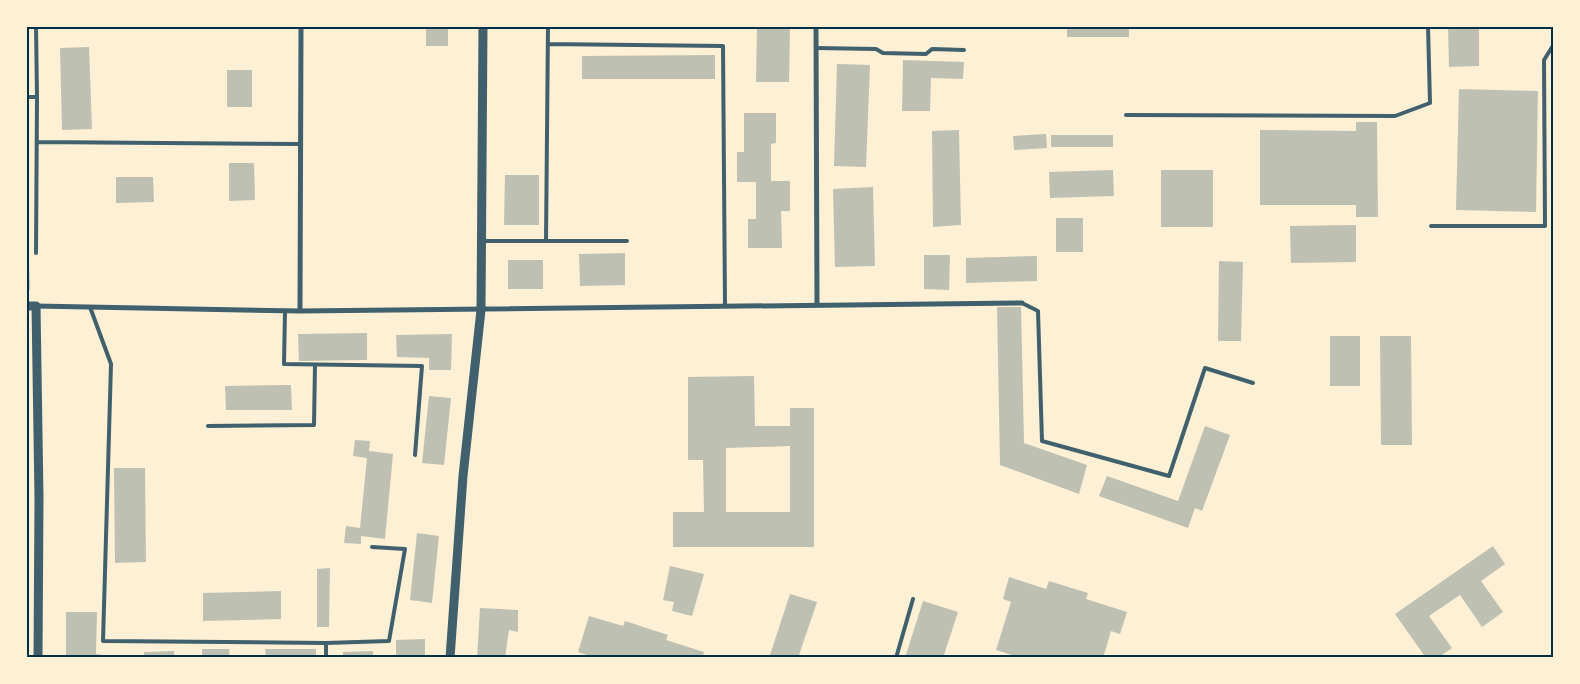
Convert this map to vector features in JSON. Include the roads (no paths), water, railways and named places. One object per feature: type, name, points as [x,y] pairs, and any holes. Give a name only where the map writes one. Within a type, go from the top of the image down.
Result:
[{"type":"street","points":[[300,311],[301,26]]},
{"type":"street","points":[[450,658],[463,476],[481,310],[483,26]]},
{"type":"street","points":[[816,26],[817,305]]},
{"type":"street","points":[[26,306],[300,311],[1022,302]]},
{"type":"street","points":[[36,306],[39,498],[38,658]]},
{"type":"lane","points":[[36,26],[36,253]]},
{"type":"lane","points":[[546,241],[548,26]]},
{"type":"lane","points":[[1126,114],[1395,116],[1430,103],[1428,26]]},
{"type":"lane","points":[[548,44],[723,46],[725,306]]},
{"type":"lane","points":[[1432,226],[1545,226],[1544,60],[1554,44]]},
{"type":"lane","points":[[816,48],[876,49],[883,53],[926,54],[932,49],[964,50]]},
{"type":"lane","points":[[26,97],[37,97]]},
{"type":"lane","points":[[37,142],[300,144]]},
{"type":"lane","points":[[481,241],[627,241]]},
{"type":"lane","points":[[1022,302],[1038,311],[1042,440],[1170,476],[1205,368],[1253,383]]},
{"type":"lane","points":[[90,307],[111,364],[103,641],[326,643],[389,641],[405,549],[372,547]]},
{"type":"lane","points":[[285,311],[284,364],[422,366],[415,455]]},
{"type":"lane","points":[[208,426],[314,425],[315,364]]},
{"type":"lane","points":[[896,658],[913,599]]},
{"type":"lane","points":[[326,643],[326,658]]}]
